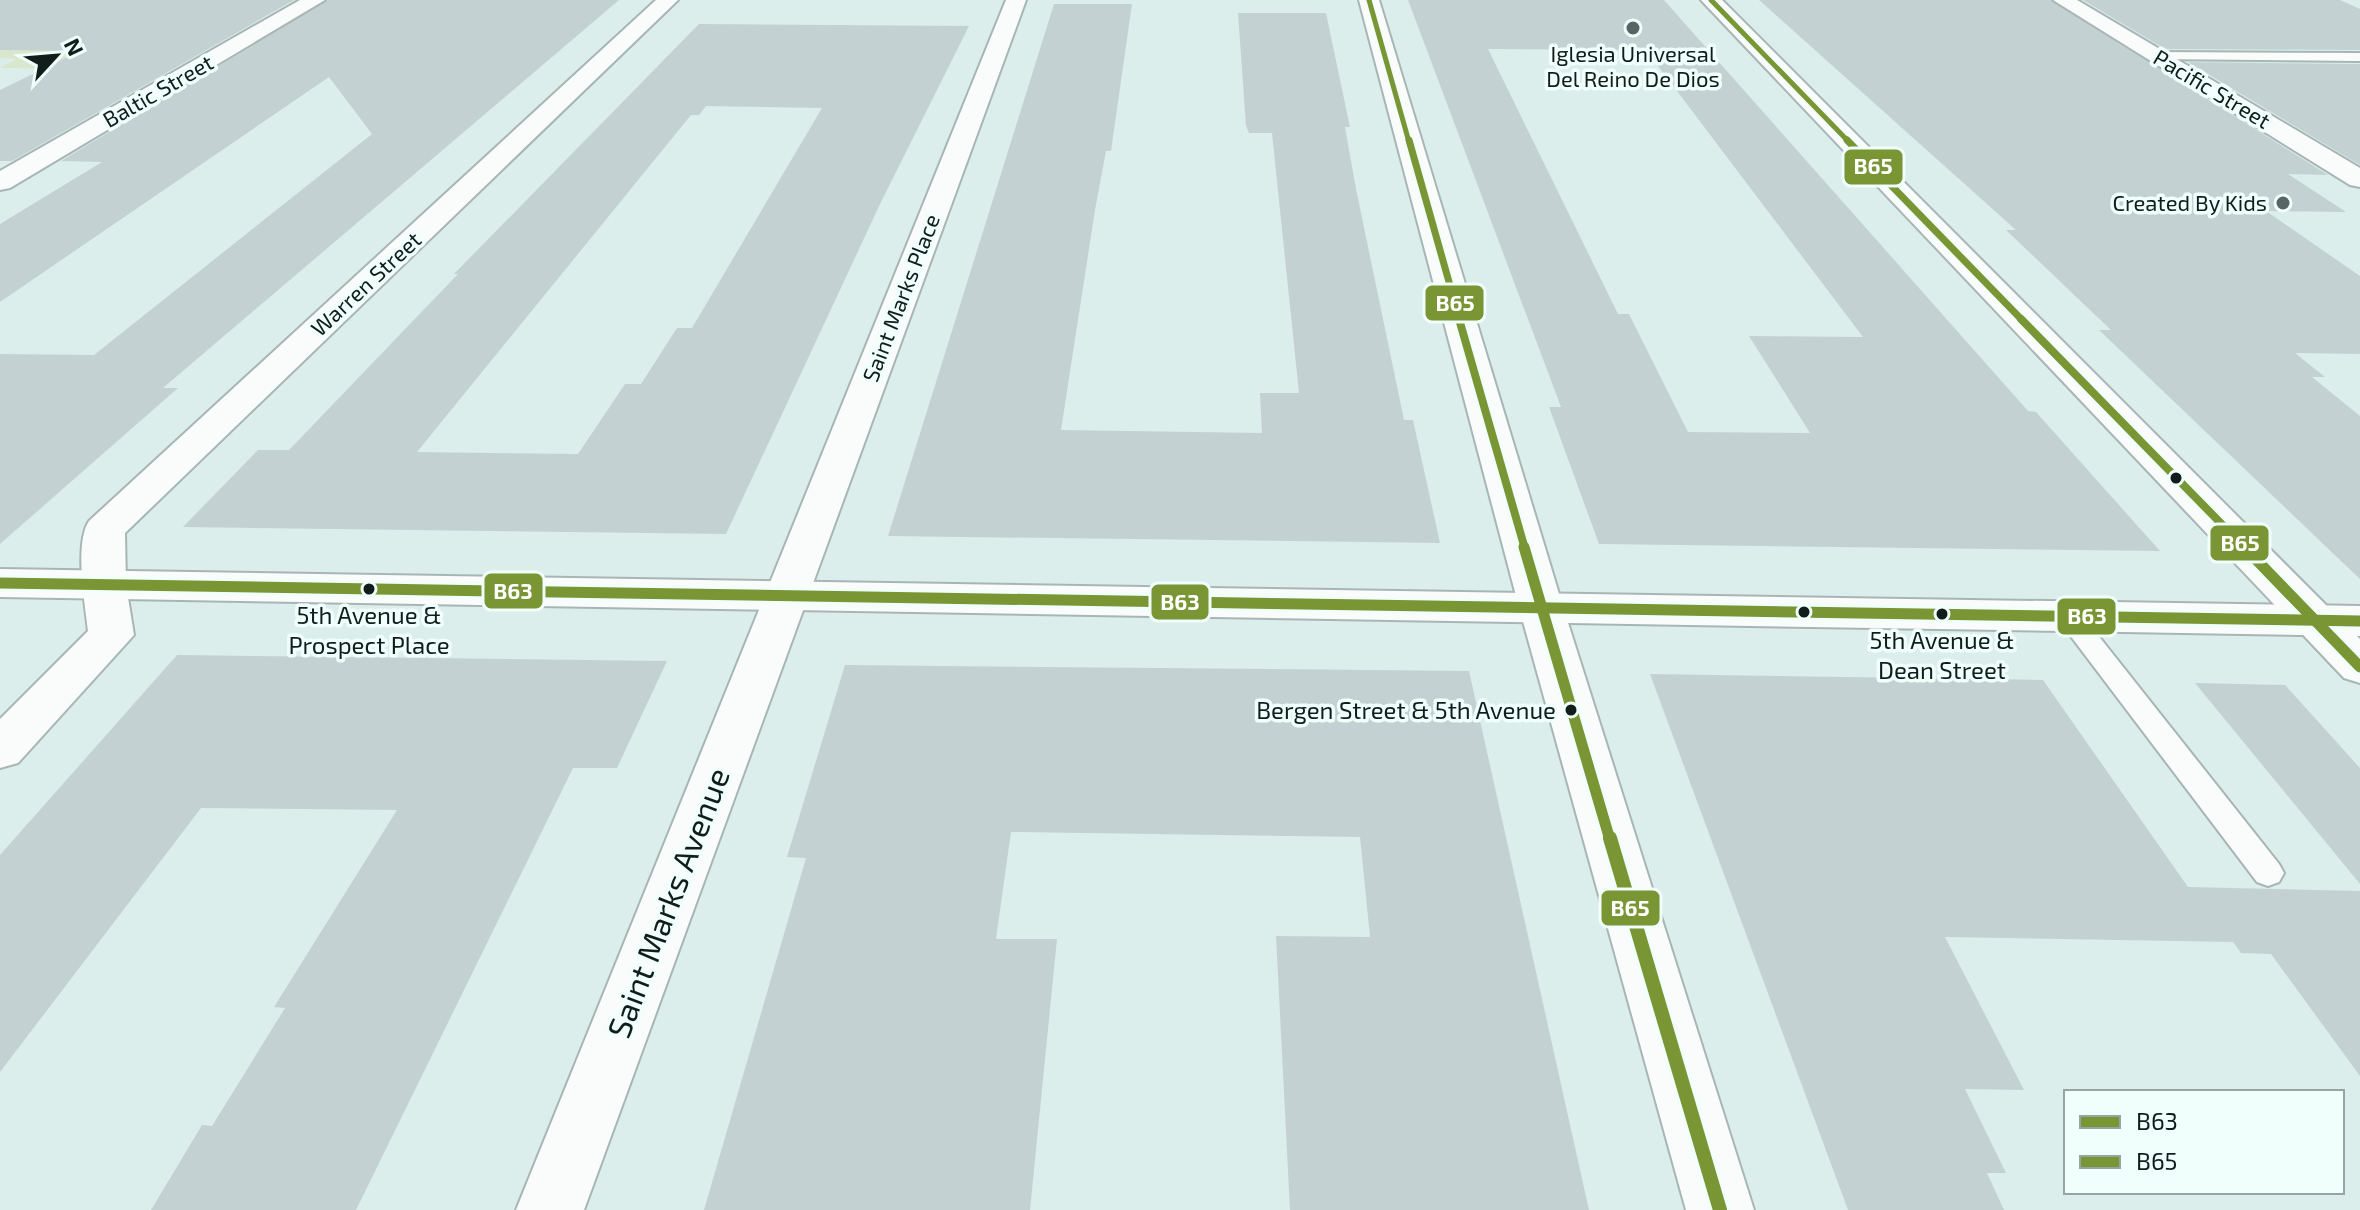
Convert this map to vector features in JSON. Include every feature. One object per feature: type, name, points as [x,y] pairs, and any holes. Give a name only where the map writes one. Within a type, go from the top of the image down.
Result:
[{"type":"street","name":"Baltic Street","points":[[0,182],[315,0]]},
{"type":"street","name":"Warren Street","points":[[0,750],[111,635],[104,585],[104,530],[668,0]]},
{"type":"street","name":"Saint Marks Place","points":[[788,596],[1016,0]]},
{"type":"street","points":[[1369,0],[1541,607],[1720,1210]]},
{"type":"street","points":[[1711,0],[2360,667]]},
{"type":"street","name":"Pacific Street","points":[[2063,0],[2360,179]]},
{"type":"street","points":[[0,583],[2360,621]]},
{"type":"street","name":"Saint Marks Avenue","points":[[550,1210],[788,596]]},
{"type":"lane","points":[[2157,56],[2360,57]]},
{"type":"lane","points":[[2069,616],[2268,873]]},
{"type":"green space","points":[[0,12],[170,51],[138,69],[0,68],[16,59],[0,58]]},
{"type":"building","points":[[0,0],[294,0],[12,161],[0,161],[0,90],[80,51],[0,50]]},
{"type":"building","points":[[328,0],[619,0],[163,388],[178,388],[0,544],[0,354],[94,355],[372,134],[329,77],[0,302],[0,224],[102,162],[61,161]]},
{"type":"building","points":[[1408,0],[1664,0],[2028,411],[2036,412],[2160,551],[1599,544],[1549,407],[1561,407]],"holes":[[[1488,49],[1646,50],[1863,337],[1749,336],[1810,433],[1688,432],[1629,314],[1618,314]]]},
{"type":"building","points":[[1759,0],[2050,0],[2328,175],[2288,174],[2346,212],[2266,211],[2360,276],[2360,354],[2295,353],[2325,377],[2312,377],[2360,416],[2360,579],[2099,330],[2111,330],[2006,230],[2016,230]]},
{"type":"building","points":[[2083,0],[2340,0],[2360,9],[2360,50],[2165,49]]},
{"type":"building","points":[[1054,4],[1132,4],[1111,151],[1106,151],[1095,210],[1061,430],[1262,433],[1260,393],[1299,393],[1272,133],[1249,133],[1246,126],[1238,13],[1326,13],[1350,127],[1345,127],[1356,189],[1404,420],[1413,420],[1440,543],[888,536]]},
{"type":"building","points":[[699,24],[969,26],[881,202],[726,534],[183,527],[258,450],[289,450],[458,274],[454,274]],"holes":[[[706,106],[822,108],[692,328],[677,328],[641,384],[625,384],[578,454],[417,452],[691,115],[699,115]]]},
{"type":"building","points":[[2188,62],[2360,64],[2360,165]]},
{"type":"building","points":[[177,655],[667,661],[617,768],[573,768],[356,1210],[151,1210],[202,1125],[212,1126],[285,1008],[274,1007],[397,810],[201,808],[0,1072],[0,855]]},
{"type":"building","points":[[845,665],[1469,671],[1589,1210],[1290,1210],[1276,936],[1370,937],[1360,837],[1011,832],[996,939],[1057,939],[1030,1210],[704,1210],[806,858],[787,857]]},
{"type":"building","points":[[1650,674],[2043,680],[2188,887],[2360,891],[2360,1076],[2271,954],[2241,953],[2233,942],[1945,937],[2024,1090],[1965,1089],[2006,1173],[1987,1173],[2004,1210],[1848,1210]]},
{"type":"building","points":[[2195,683],[2285,685],[2360,768],[2360,884]]},
{"type":"transit line","name":"B65","points":[[1369,0],[1541,607],[1720,1210]]},
{"type":"transit line","name":"B65","points":[[1711,0],[2360,667]]},
{"type":"transit line","name":"B63","points":[[0,583],[2360,621]]},
{"type":"place","name":"Iglesia Universal Del Reino De Dios","points":[[1633,28]]},
{"type":"place","name":"Created By Kids","points":[[2283,203]]},
{"type":"place","name":"5th Avenue & Prospect Place","points":[[369,589]]},
{"type":"place","name":"5th Avenue & Dean Street","points":[[1942,614]]},
{"type":"place","name":"Bergen Street & 5th Avenue","points":[[1571,710]]}]
